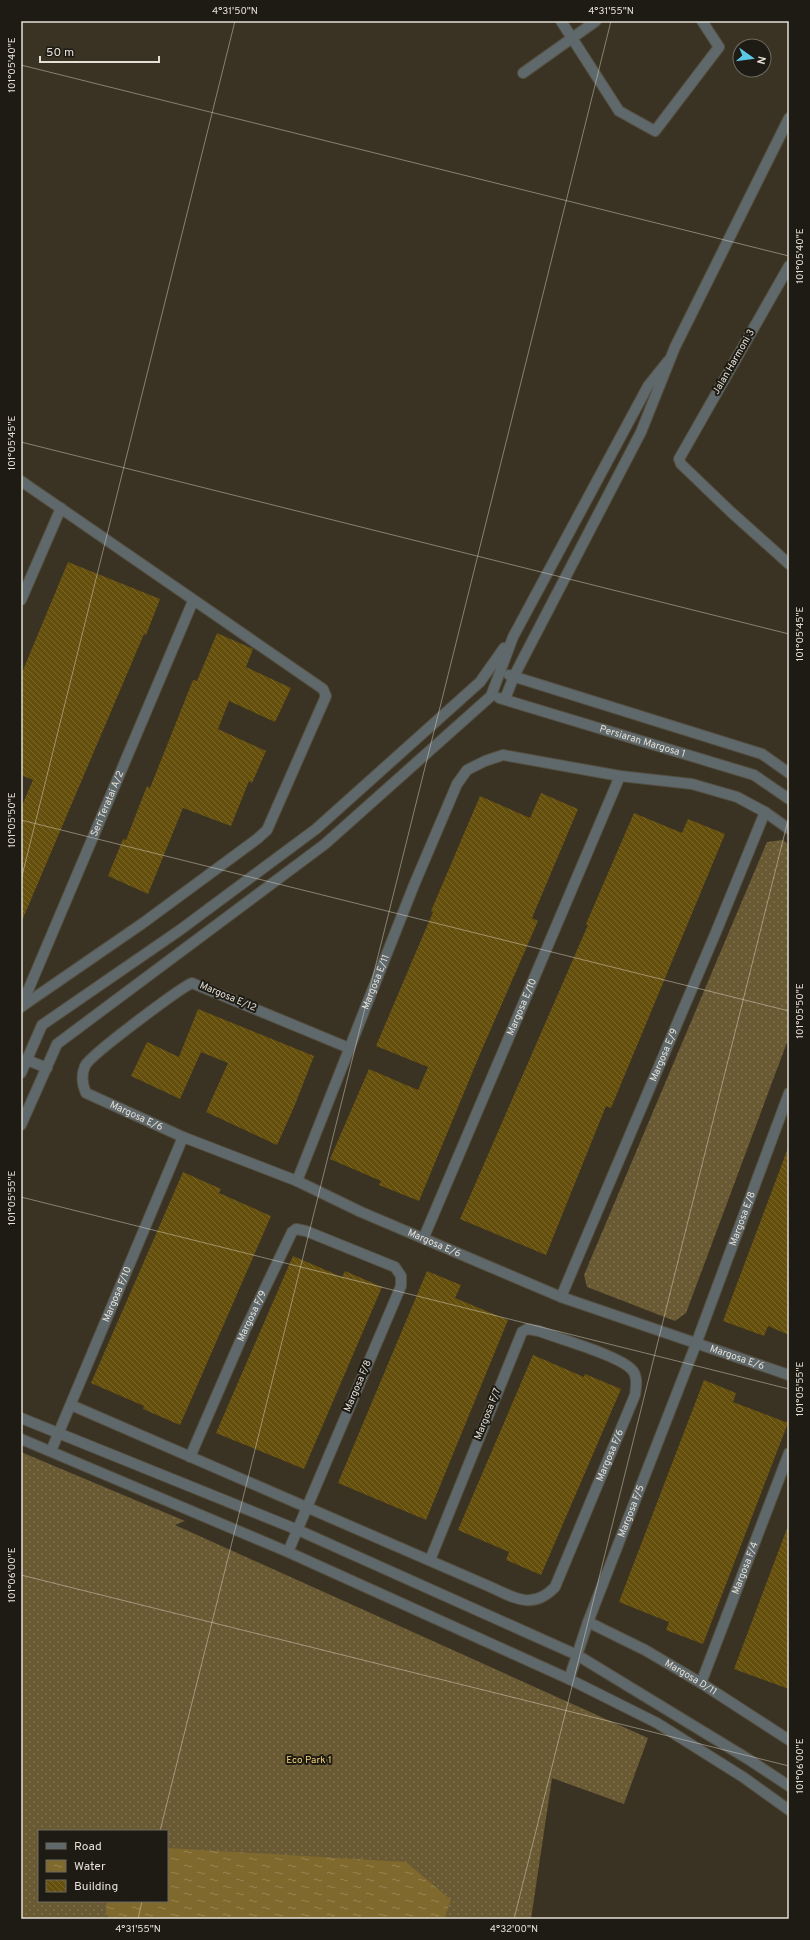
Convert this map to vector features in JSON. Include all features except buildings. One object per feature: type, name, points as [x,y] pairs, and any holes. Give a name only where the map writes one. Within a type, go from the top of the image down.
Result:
[{"type":"street","points":[[561,21],[619,111],[655,131],[719,47],[702,21]]},
{"type":"street","points":[[523,73],[596,21]]},
{"type":"street","points":[[505,700],[514,676],[526,652],[641,432],[668,361],[789,118]]},
{"type":"street","name":"Jalan Harmoni 3","points":[[788,561],[703,486],[681,464],[679,459],[789,266]]},
{"type":"street","points":[[21,1073],[42,1025],[180,930],[316,829],[480,682],[513,637],[648,386],[668,361]]},
{"type":"street","points":[[21,481],[193,601],[323,688],[326,696],[267,830],[144,923],[21,1007]]},
{"type":"street","points":[[21,600],[61,508]]},
{"type":"street","name":"Seri Teratai A/2","points":[[21,1007],[193,601]]},
{"type":"street","points":[[21,1125],[57,1044],[325,844],[491,696],[513,637]]},
{"type":"street","points":[[526,652],[526,673],[530,681]]},
{"type":"street","points":[[480,682],[500,673],[514,676],[762,754],[789,773]]},
{"type":"street","name":"Persiaran Margosa 1","points":[[491,696],[754,775],[789,799]]},
{"type":"street","name":"Margosa E/11","points":[[297,1181],[414,885],[457,784],[467,770],[503,755],[620,776],[692,784],[737,797],[765,812],[789,829]]},
{"type":"street","name":"Margosa E/10","points":[[424,1237],[620,776]]},
{"type":"street","name":"Margosa E/9","points":[[561,1296],[716,932],[765,812]]},
{"type":"street","name":"Margosa E/12","points":[[86,1093],[82,1085],[82,1075],[89,1060],[132,1026],[192,983],[349,1048]]},
{"type":"street","points":[[27,1060],[47,1068]]},
{"type":"street","name":"Margosa E/6","points":[[86,1093],[183,1137],[297,1181],[360,1212],[424,1237],[561,1296],[789,1375]]},
{"type":"street","name":"Margosa E/8","points":[[696,1344],[789,1093]]},
{"type":"street","name":"Margosa F/10","points":[[51,1451],[183,1137]]},
{"type":"street","name":"Margosa F/9","points":[[190,1457],[245,1330],[289,1236],[296,1229],[301,1230],[348,1248]]},
{"type":"street","name":"Margosa F/8","points":[[288,1552],[401,1286],[401,1276],[395,1267],[348,1248]]},
{"type":"street","name":"Margosa F/7","points":[[430,1560],[522,1332],[527,1329],[533,1330],[587,1348]]},
{"type":"street","name":"Margosa F/5","points":[[569,1679],[588,1622],[696,1344]]},
{"type":"street","name":"Margosa F/6","points":[[430,1560],[523,1600],[537,1600],[548,1594],[555,1587],[635,1395],[636,1381],[634,1372],[622,1361],[587,1348]]},
{"type":"street","points":[[71,1405],[308,1506],[430,1560]]},
{"type":"street","points":[[21,1418],[59,1435],[298,1530],[577,1655],[748,1759],[789,1786]]},
{"type":"street","points":[[21,1438],[288,1552],[569,1679],[657,1723],[743,1777],[789,1810]]},
{"type":"street","name":"Margosa F/4","points":[[702,1683],[789,1453]]},
{"type":"street","name":"Margosa D/11","points":[[588,1622],[644,1650],[702,1683],[789,1740]]},
{"type":"green space","points":[[783,840],[789,845],[789,1037],[686,1313],[675,1321],[587,1287],[584,1275],[767,842]]},
{"type":"green space","name":"Eco Park 1","points":[[21,1452],[185,1521],[175,1525],[648,1738],[624,1804],[552,1778],[531,1919],[21,1919]]},
{"type":"water","points":[[168,1848],[406,1862],[451,1900],[444,1919],[109,1919],[106,1910],[107,1902],[168,1902]]}]
